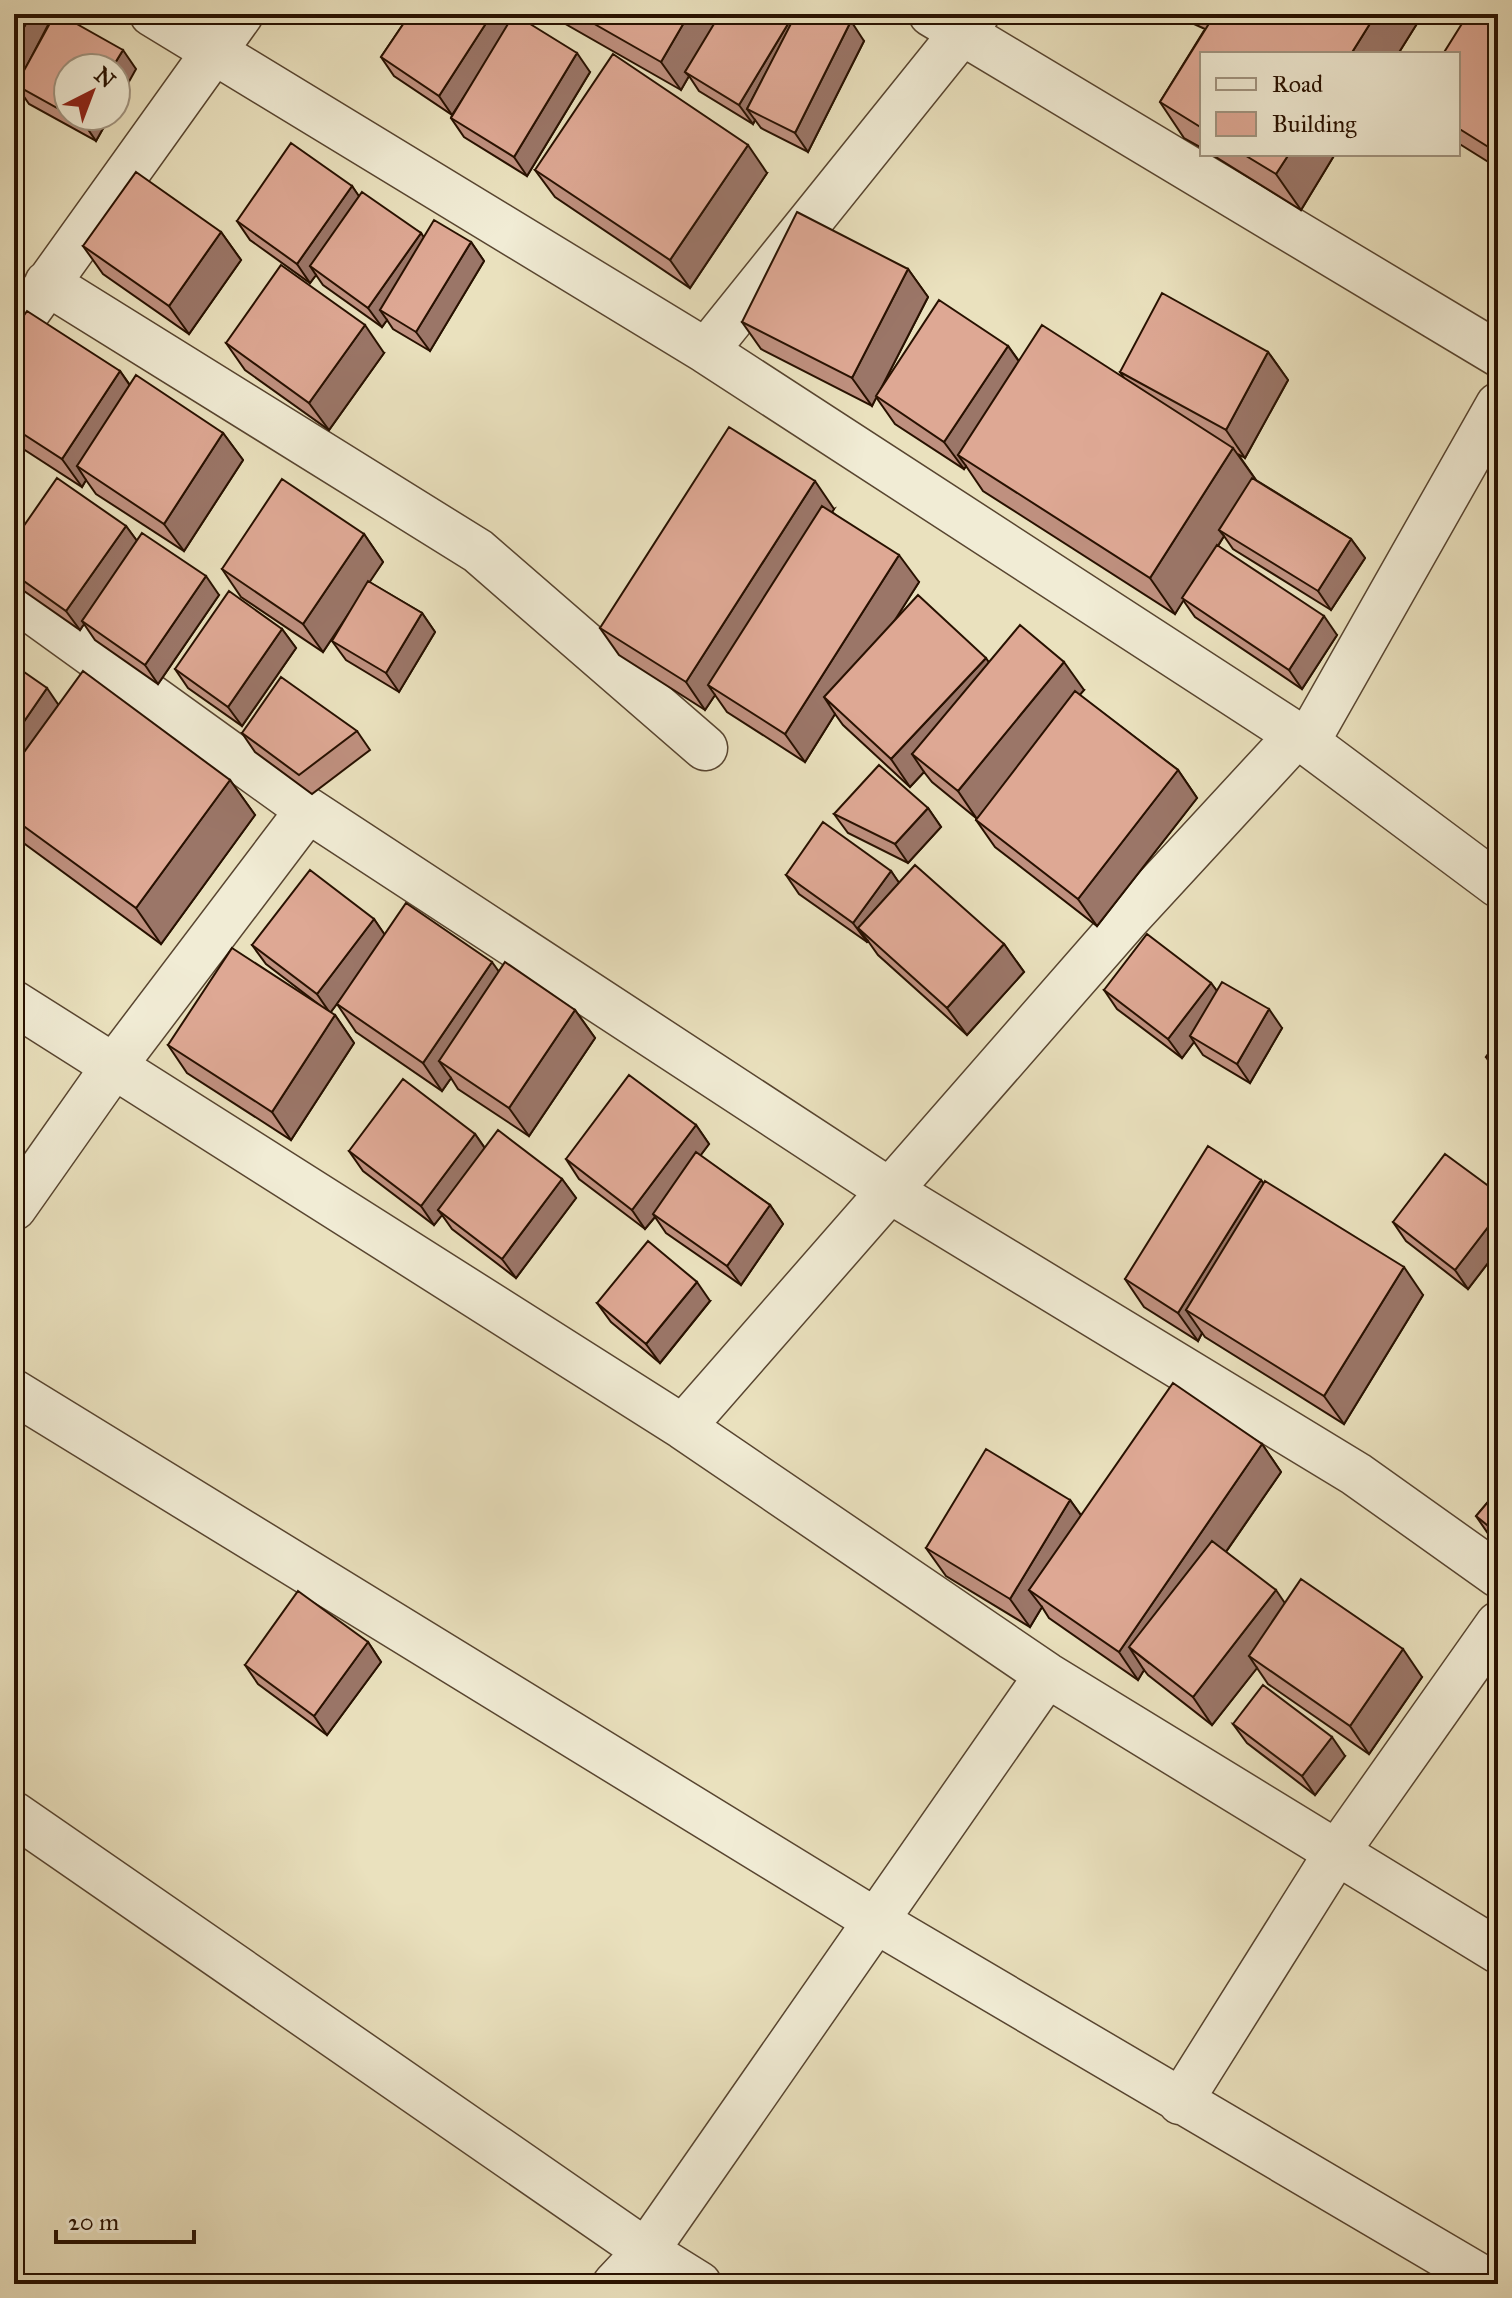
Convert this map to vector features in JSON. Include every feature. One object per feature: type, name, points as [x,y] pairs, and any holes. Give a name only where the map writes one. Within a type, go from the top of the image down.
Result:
[{"type":"street","points":[[152,14],[706,351],[1302,738],[1498,885]]},
{"type":"street","points":[[14,331],[241,14]]},
{"type":"street","points":[[706,351],[957,20],[1498,354]]},
{"type":"street","points":[[47,283],[478,551],[705,748]]},
{"type":"street","points":[[683,1427],[1129,917],[1302,738],[1498,405]]},
{"type":"street","points":[[14,598],[308,810],[890,1191],[1356,1474],[1498,1575]]},
{"type":"street","points":[[14,1208],[114,1066],[308,810]]},
{"type":"street","points":[[14,1003],[683,1427],[1047,1675],[1498,1951]]},
{"type":"street","points":[[14,1392],[876,1921],[1180,2102],[1493,2280]]},
{"type":"street","points":[[1180,2102],[1337,1852],[1498,1624]]},
{"type":"street","points":[[615,2284],[646,2251],[1047,1675]]},
{"type":"street","points":[[14,1814],[646,2251],[699,2284]]},
{"type":"building","points":[[14,14],[31,14],[14,46]]},
{"type":"building","points":[[55,14],[123,50],[52,52],[52,105],[16,85]]},
{"type":"building","points":[[410,14],[492,14],[439,96],[381,57]]},
{"type":"building","points":[[514,14],[577,53],[514,157],[451,118]]},
{"type":"building","points":[[577,14],[689,14],[661,62]]},
{"type":"building","points":[[720,14],[794,14],[739,105],[685,72]]},
{"type":"building","points":[[796,14],[836,14],[851,21],[795,133],[747,109]]},
{"type":"building","points":[[1215,14],[1376,14],[1352,52],[1200,52],[1200,127],[1160,102]]},
{"type":"building","points":[[1468,14],[1498,14],[1498,153],[1460,129],[1460,52],[1444,52]]},
{"type":"building","points":[[613,54],[748,145],[670,260],[535,170]]},
{"type":"building","points":[[291,143],[352,186],[297,264],[237,221]]},
{"type":"building","points":[[1246,156],[1288,156],[1276,174]]},
{"type":"building","points":[[136,172],[221,232],[169,306],[83,246]]},
{"type":"building","points":[[362,192],[421,233],[368,308],[310,266]]},
{"type":"building","points":[[797,212],[908,269],[852,378],[742,322]]},
{"type":"building","points":[[434,220],[471,242],[416,332],[380,310]]},
{"type":"building","points":[[281,265],[365,325],[309,403],[226,343]]},
{"type":"building","points":[[1162,293],[1268,352],[1226,430],[1120,372]]},
{"type":"building","points":[[939,300],[1008,346],[944,442],[876,396]]},
{"type":"building","points":[[27,311],[120,371],[62,459],[14,428],[14,330]]},
{"type":"building","points":[[1042,325],[1233,448],[1150,578],[958,455]]},
{"type":"building","points":[[136,375],[223,433],[164,524],[77,466]]},
{"type":"building","points":[[729,427],[815,481],[686,682],[600,628]]},
{"type":"building","points":[[57,478],[126,526],[66,611],[14,574],[14,540]]},
{"type":"building","points":[[1252,478],[1351,539],[1318,591],[1219,530]]},
{"type":"building","points":[[282,479],[364,534],[303,624],[222,569]]},
{"type":"building","points":[[822,506],[899,555],[785,734],[708,685]]},
{"type":"building","points":[[142,533],[206,576],[145,665],[82,621]]},
{"type":"building","points":[[1217,545],[1324,616],[1289,670],[1182,598]]},
{"type":"building","points":[[368,581],[422,613],[386,673],[332,641]]},
{"type":"building","points":[[229,591],[282,629],[228,707],[175,669]]},
{"type":"building","points":[[918,595],[986,658],[891,759],[824,697]]},
{"type":"building","points":[[1020,625],[1064,662],[958,791],[912,754]]},
{"type":"building","points":[[14,665],[47,688],[14,736]]},
{"type":"building","points":[[83,671],[230,780],[136,908],[14,819],[14,766]]},
{"type":"building","points":[[281,677],[357,731],[299,775],[242,733]]},
{"type":"building","points":[[1075,691],[1178,770],[1078,899],[976,820]]},
{"type":"building","points":[[879,765],[928,808],[895,844],[834,814]]},
{"type":"building","points":[[823,822],[891,871],[853,923],[786,875]]},
{"type":"building","points":[[915,865],[1004,944],[947,1008],[858,928]]},
{"type":"building","points":[[310,870],[374,919],[317,994],[252,945]]},
{"type":"building","points":[[406,903],[492,962],[423,1063],[337,1004]]},
{"type":"building","points":[[1147,934],[1211,983],[1168,1039],[1104,990]]},
{"type":"building","points":[[232,948],[335,1015],[272,1112],[168,1045]]},
{"type":"building","points":[[505,962],[575,1010],[509,1108],[439,1061]]},
{"type":"building","points":[[1222,982],[1269,1009],[1237,1064],[1190,1036]]},
{"type":"building","points":[[1498,1041],[1498,1066],[1486,1057]]},
{"type":"building","points":[[629,1075],[696,1125],[632,1210],[566,1159]]},
{"type":"building","points":[[403,1079],[475,1134],[421,1206],[349,1151]]},
{"type":"building","points":[[498,1130],[562,1179],[502,1259],[438,1210]]},
{"type":"building","points":[[1208,1146],[1261,1180],[1178,1313],[1125,1279]]},
{"type":"building","points":[[696,1152],[770,1205],[727,1266],[653,1214]]},
{"type":"building","points":[[1445,1154],[1498,1193],[1498,1214],[1455,1270],[1393,1222]]},
{"type":"building","points":[[1265,1181],[1404,1267],[1324,1396],[1186,1310]]},
{"type":"building","points":[[648,1241],[697,1282],[646,1344],[597,1303]]},
{"type":"building","points":[[1173,1383],[1262,1444],[1119,1652],[1029,1590]]},
{"type":"building","points":[[986,1449],[1070,1500],[1010,1599],[926,1548]]},
{"type":"building","points":[[1498,1490],[1498,1534],[1476,1516]]},
{"type":"building","points":[[1212,1541],[1276,1590],[1193,1697],[1129,1647]]},
{"type":"building","points":[[1301,1579],[1403,1649],[1350,1726],[1249,1656]]},
{"type":"building","points":[[298,1591],[368,1642],[314,1716],[245,1665]]},
{"type":"building","points":[[1263,1685],[1332,1737],[1302,1776],[1233,1724]]},
{"type":"building","points":[[1498,1793],[1498,1808],[1491,1804]]}]
